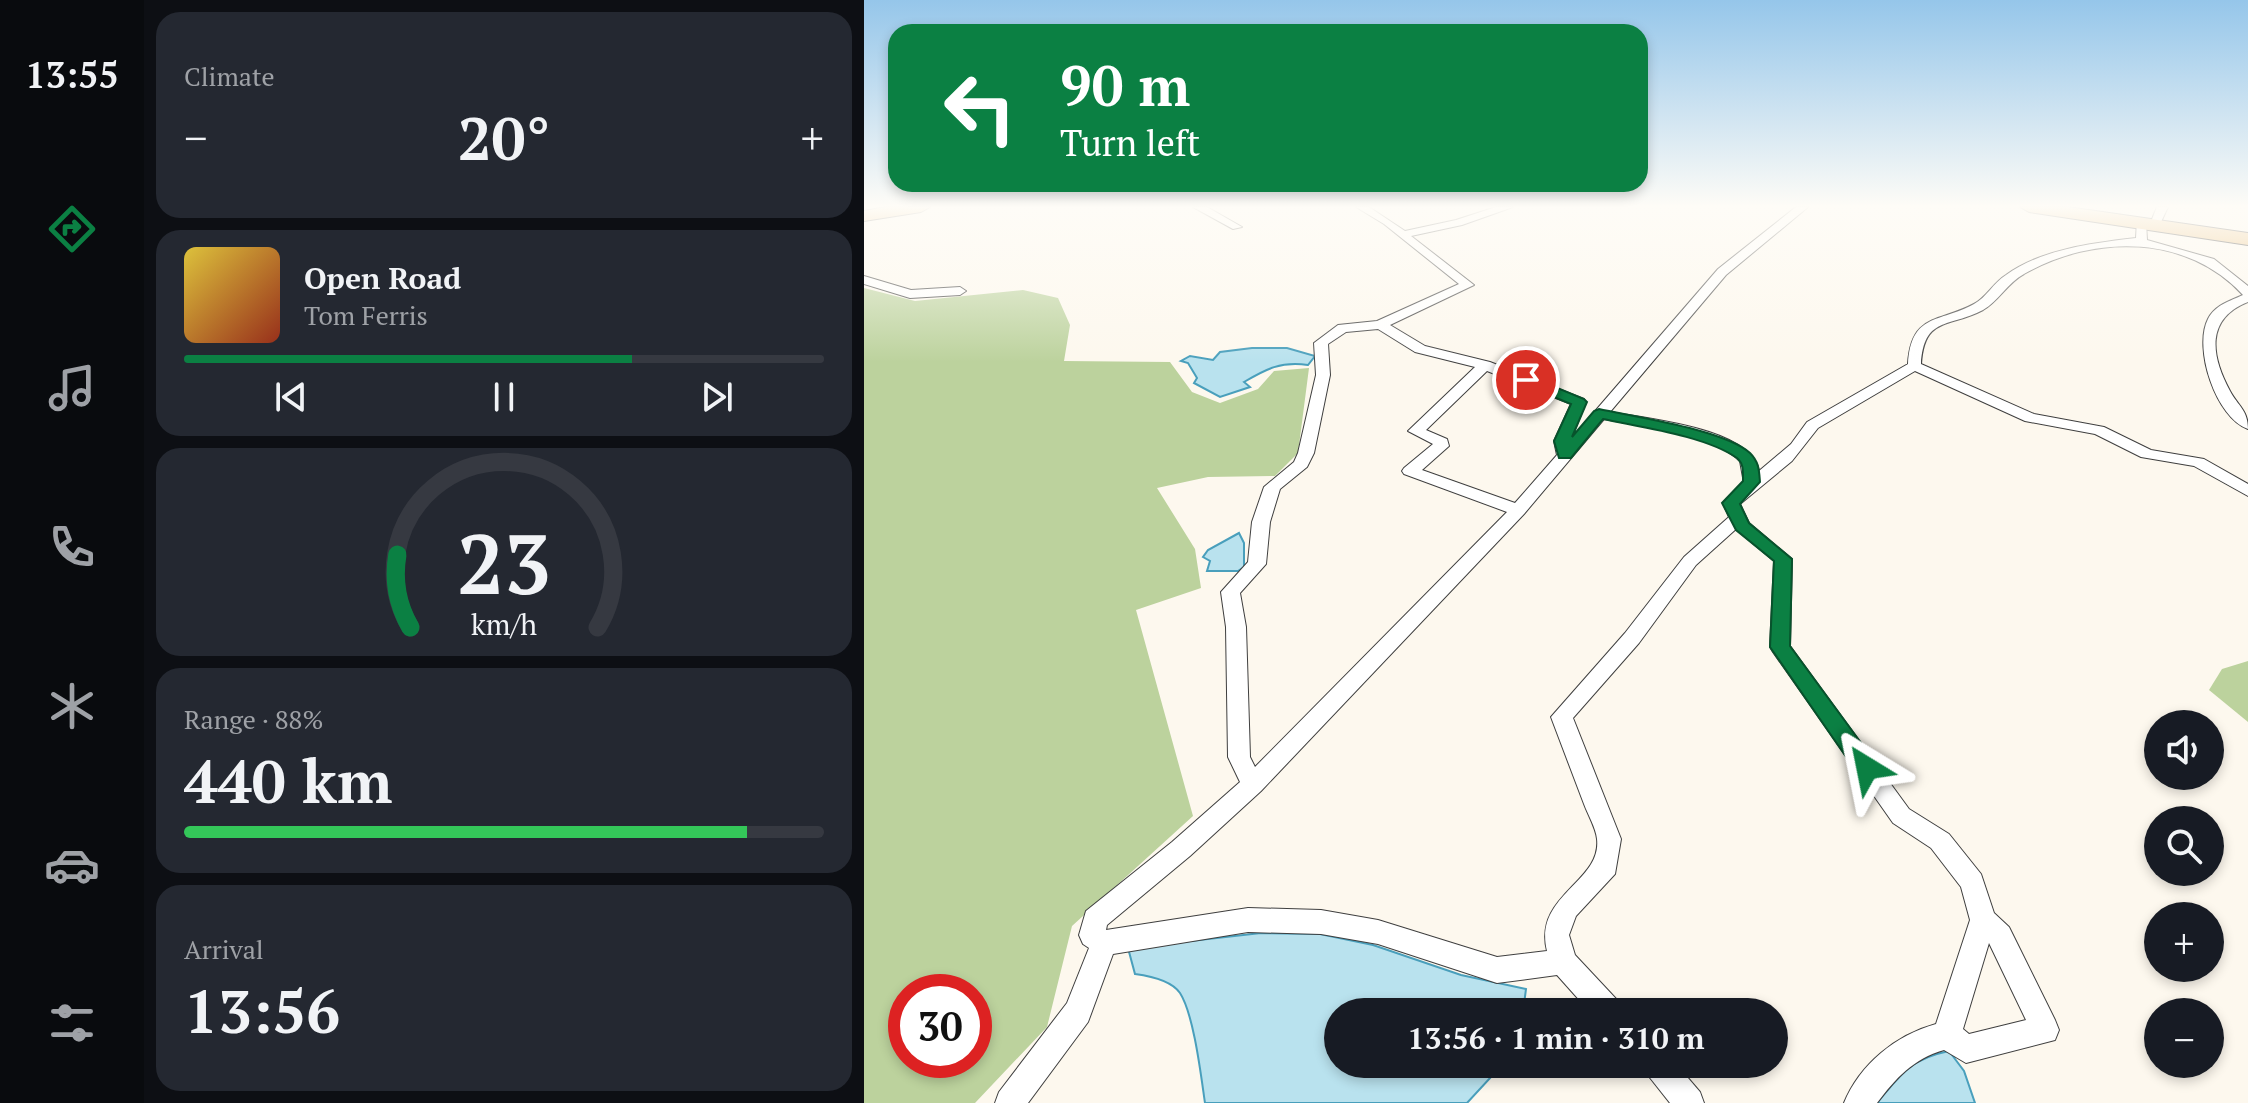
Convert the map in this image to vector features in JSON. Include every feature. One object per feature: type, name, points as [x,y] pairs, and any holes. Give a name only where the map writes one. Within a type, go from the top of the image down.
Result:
[{"type":"street","points":[[1253,784],[1239,757],[1236,627],[1230,592],[1257,564],[1261,522],[1272,487],[1301,464],[1306,453],[1323,375],[1321,343],[1343,328],[1380,325],[1468,285],[1431,258]]},
{"type":"street","points":[[1563,962],[1497,970],[1378,932],[1321,922],[1248,920],[1104,943],[1092,935],[1095,919],[1181,849],[1253,784],[1518,510],[1722,272],[1739,258]]},
{"type":"street","points":[[1914,366],[1914,351],[1927,327],[1943,317],[1979,307],[2005,280],[2027,265],[2050,258]]},
{"type":"street","points":[[2209,258],[2234,277],[2248,295],[2233,301],[2217,314],[2208,331],[2218,389],[2231,410],[2248,424]]},
{"type":"street","points":[[864,280],[910,294],[960,291]]},
{"type":"street","points":[[1380,325],[1420,349],[1485,365],[1579,402],[1562,441],[1565,455]]},
{"type":"street","points":[[1485,365],[1416,431],[1441,442],[1441,446],[1410,471],[1518,510]]},
{"type":"street","points":[[1859,1103],[1892,1058],[1921,1041],[1947,1035],[1966,1049],[2045,1030],[2000,936],[1983,920],[1972,882],[1940,841],[1901,816],[1780,647],[1783,559],[1742,526],[1731,503],[1751,482],[1804,443],[1812,425],[1914,366]]},
{"type":"street","points":[[1914,366],[2030,418],[2099,430],[2147,454],[2198,462],[2248,491]]},
{"type":"street","points":[[1599,414],[1718,443],[1743,455],[1751,466],[1751,482]]},
{"type":"street","points":[[1596,998],[1563,962],[1556,935],[1566,909],[1606,866],[1609,839],[1562,717],[1632,638],[1690,561],[1738,518]]},
{"type":"street","points":[[1947,1035],[1983,920]]},
{"type":"street","points":[[1010,1103],[1078,1012],[1104,943]]},
{"type":"street","points":[[1668,1078],[1689,1103]]},
{"type":"green space","points":[[864,288],[915,301],[1023,290],[1058,298],[1070,325],[1064,361],[1170,362],[1192,392],[1220,403],[1258,389],[1274,371],[1309,368],[1298,453],[1275,476],[1208,477],[1157,488],[1195,549],[1201,588],[1136,610],[1193,816],[1072,926],[1047,1027],[975,1103],[864,1103]]},
{"type":"green space","points":[[2248,661],[2248,722],[2209,690],[2222,669]]},
{"type":"water","points":[[1287,348],[1315,356],[1308,365],[1290,364],[1267,370],[1244,382],[1250,387],[1220,397],[1194,383],[1197,378],[1188,363],[1181,361],[1190,356],[1213,360],[1220,352]]},
{"type":"water","points":[[1239,533],[1244,543],[1244,567],[1238,571],[1207,571],[1210,561],[1203,557],[1208,550]]},
{"type":"water","points":[[1261,933],[1320,934],[1373,945],[1461,975],[1526,989],[1525,998],[1324,998],[1324,1078],[1490,1078],[1467,1103],[1205,1103],[1193,1030],[1185,1003],[1180,993],[1166,982],[1135,974],[1128,948]]},
{"type":"water","points":[[1949,1051],[1964,1071],[1975,1103],[1877,1103],[1915,1063]]},
{"type":"route","points":[[1526,380],[1579,402],[1562,441],[1565,455],[1599,414],[1693,434],[1743,455],[1751,466],[1751,482],[1731,503],[1742,526],[1783,559],[1780,647],[1867,768]]}]
